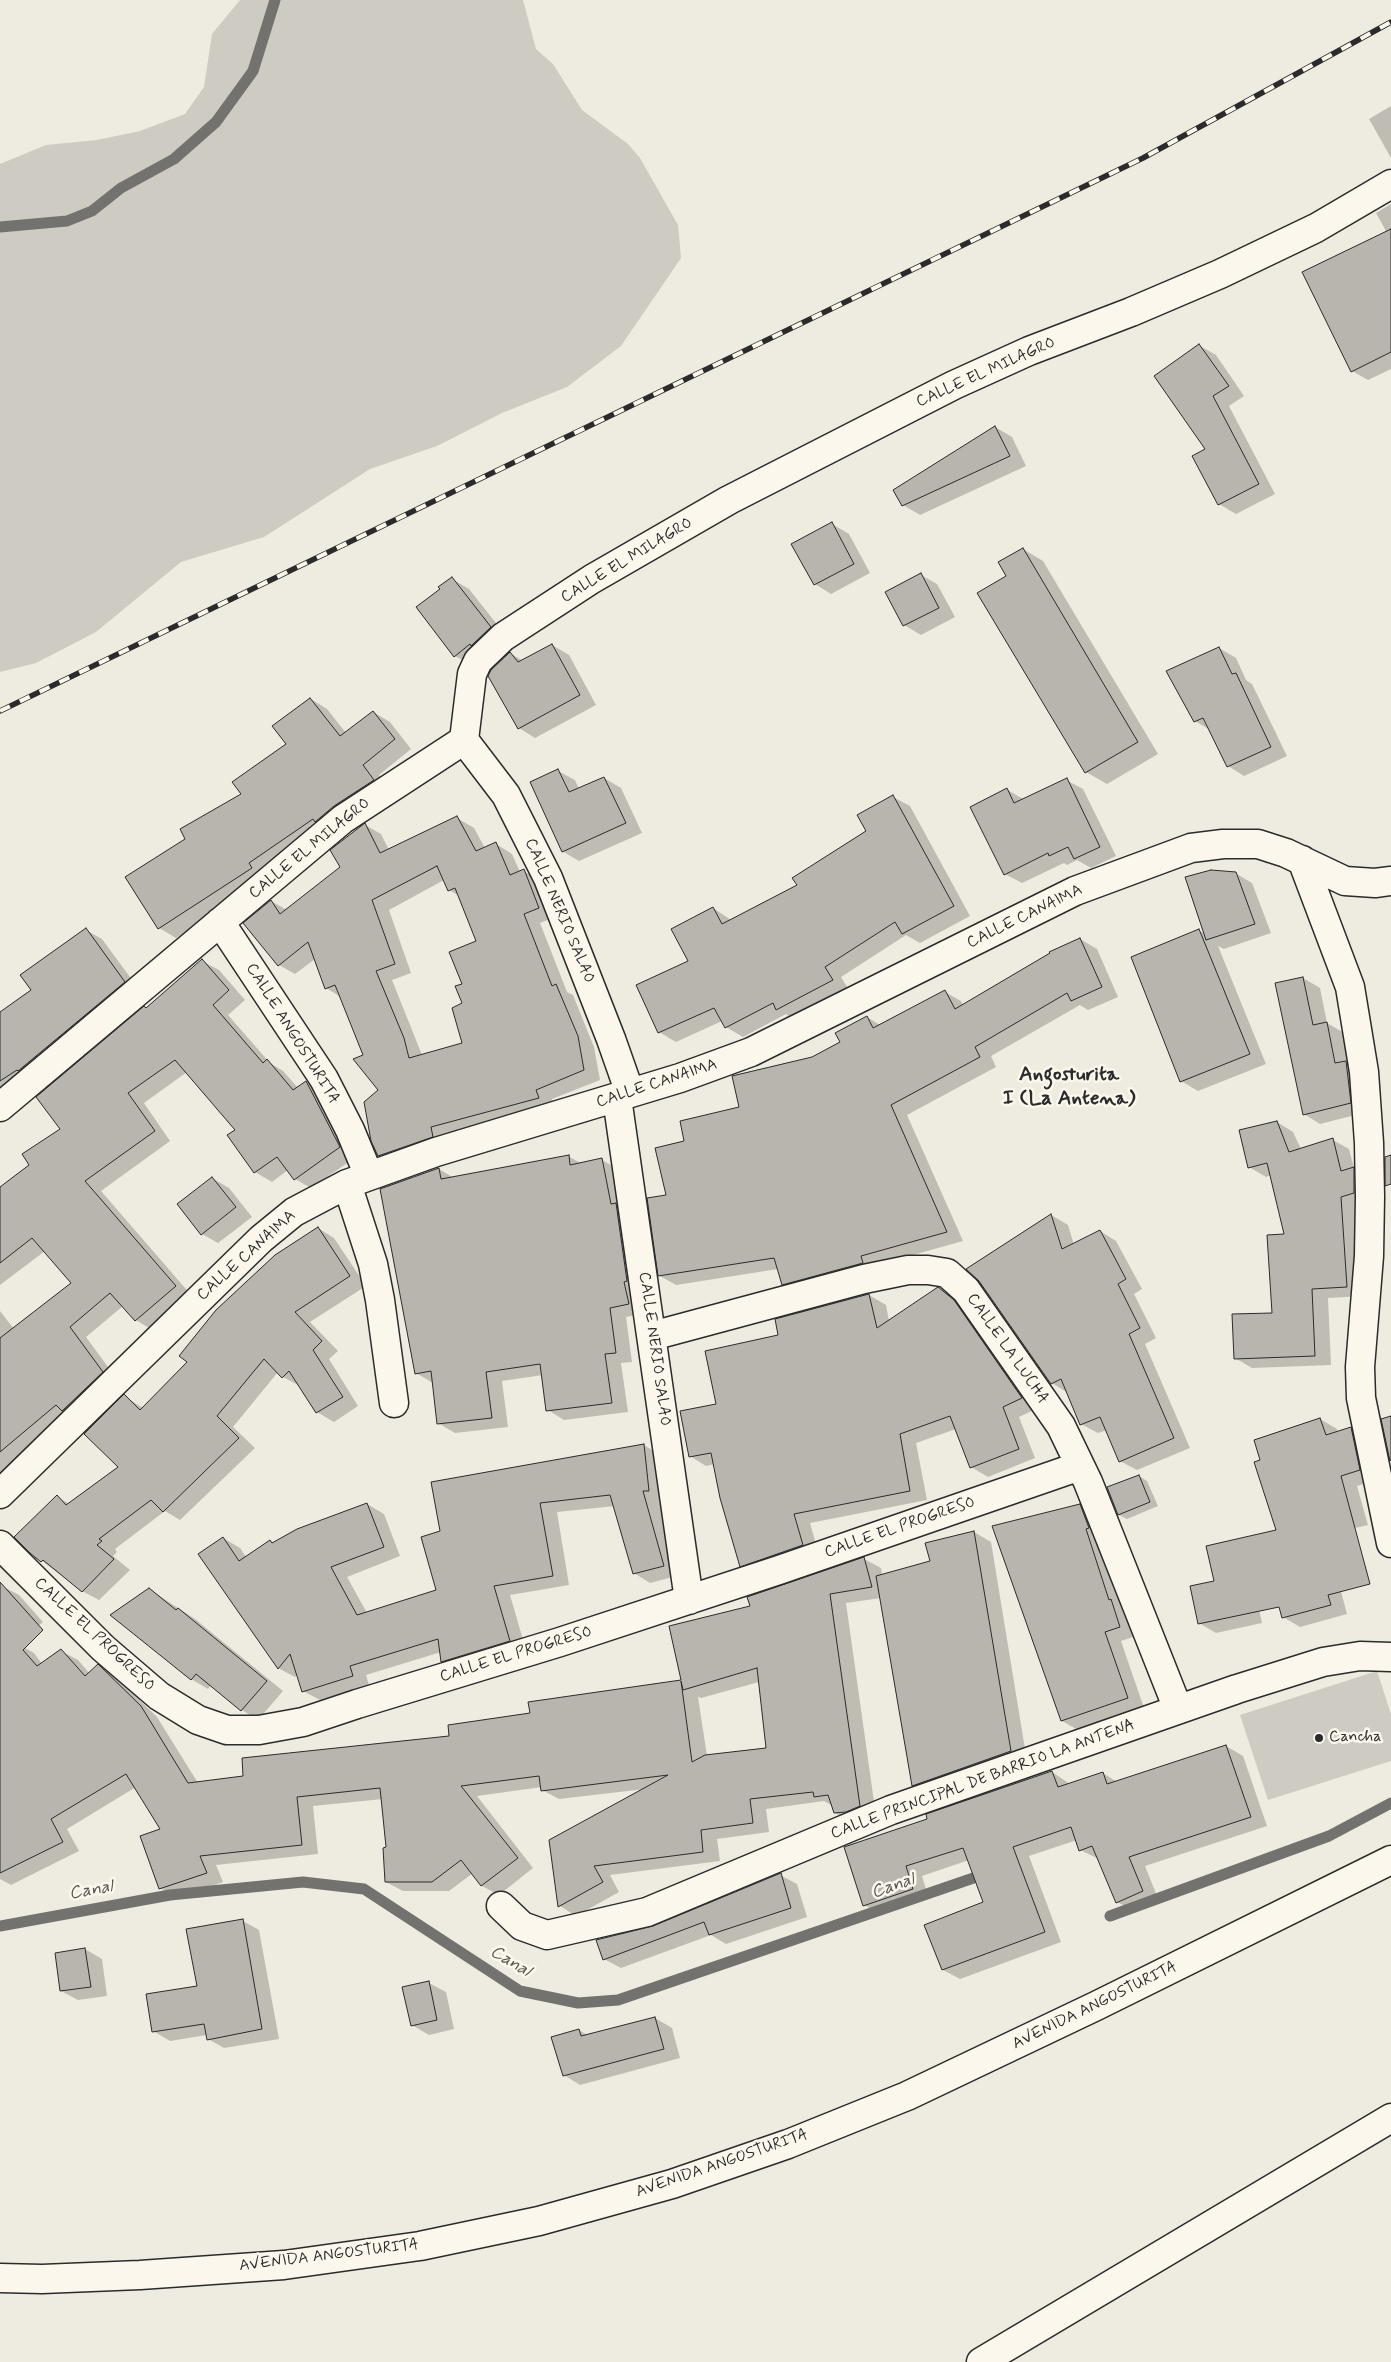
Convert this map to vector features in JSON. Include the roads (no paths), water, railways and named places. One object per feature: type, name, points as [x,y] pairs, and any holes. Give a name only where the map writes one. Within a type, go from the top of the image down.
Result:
[{"type":"main road","name":"CALLE EL MILAGRO","points":[[0,1107],[342,819],[464,740],[472,674],[478,661],[503,637],[592,579],[730,500],[954,385],[1029,352],[1131,312],[1220,274],[1316,228],[1391,184]]},
{"type":"main road","name":"CALLE NERIO SALAO","points":[[464,740],[506,795],[548,878],[611,1038],[624,1095],[652,1336],[688,1600]]},
{"type":"main road","name":"CALLE CANAIMA","points":[[0,1494],[261,1239],[294,1212],[358,1180],[436,1152],[680,1078],[751,1052],[1076,891],[1138,866],[1191,848],[1223,844],[1258,844],[1302,860],[1346,881],[1375,883],[1391,881]]},
{"type":"main road","points":[[1302,860],[1350,987],[1364,1072],[1369,1143],[1370,1197],[1369,1256],[1360,1367],[1361,1398],[1391,1539]]},
{"type":"main road","name":"CALLE ANGOSTURITA","points":[[220,922],[324,1079],[350,1130],[380,1300],[394,1403]]},
{"type":"main road","name":"CALLE LA LUCHA","points":[[652,1336],[864,1279],[908,1270],[928,1270],[947,1273],[966,1290],[1003,1340],[1061,1426],[1080,1466],[1178,1710]]},
{"type":"main road","name":"CALLE EL PROGRESO","points":[[0,1545],[103,1648],[158,1696],[198,1720],[227,1730],[259,1730],[303,1722],[688,1600],[1080,1466]]},
{"type":"main road","name":"CALLE PRINCIPAL DE BARRIO LA ANTENA","points":[[501,1906],[522,1926],[547,1935],[647,1912],[891,1810],[1178,1710],[1323,1662],[1360,1656],[1391,1657]]},
{"type":"main road","name":"AVENIDA ANGOSTURITA","points":[[0,2278],[42,2279],[140,2275],[284,2265],[342,2257],[420,2246],[539,2221],[672,2184],[788,2144],[907,2096],[1105,2002],[1391,1860]]},
{"type":"main road","points":[[981,2362],[1391,2118]]},
{"type":"waterway","points":[[0,227],[67,221],[92,211],[121,188],[174,159],[216,122],[253,71],[275,0]]},
{"type":"waterway","points":[[1110,1916],[1329,1836],[1391,1803]]},
{"type":"waterway","name":"Canal","points":[[0,1926],[170,1895],[303,1882],[364,1889],[520,1991],[578,2003],[618,2000],[988,1873]]},
{"type":"railway","points":[[0,711],[1143,158],[1391,22]]},
{"type":"place","name":"Cancha","points":[[1319,1738]]},
{"type":"district","name":"Angosturita I (La Antena)","points":[[1069,1088]]}]
